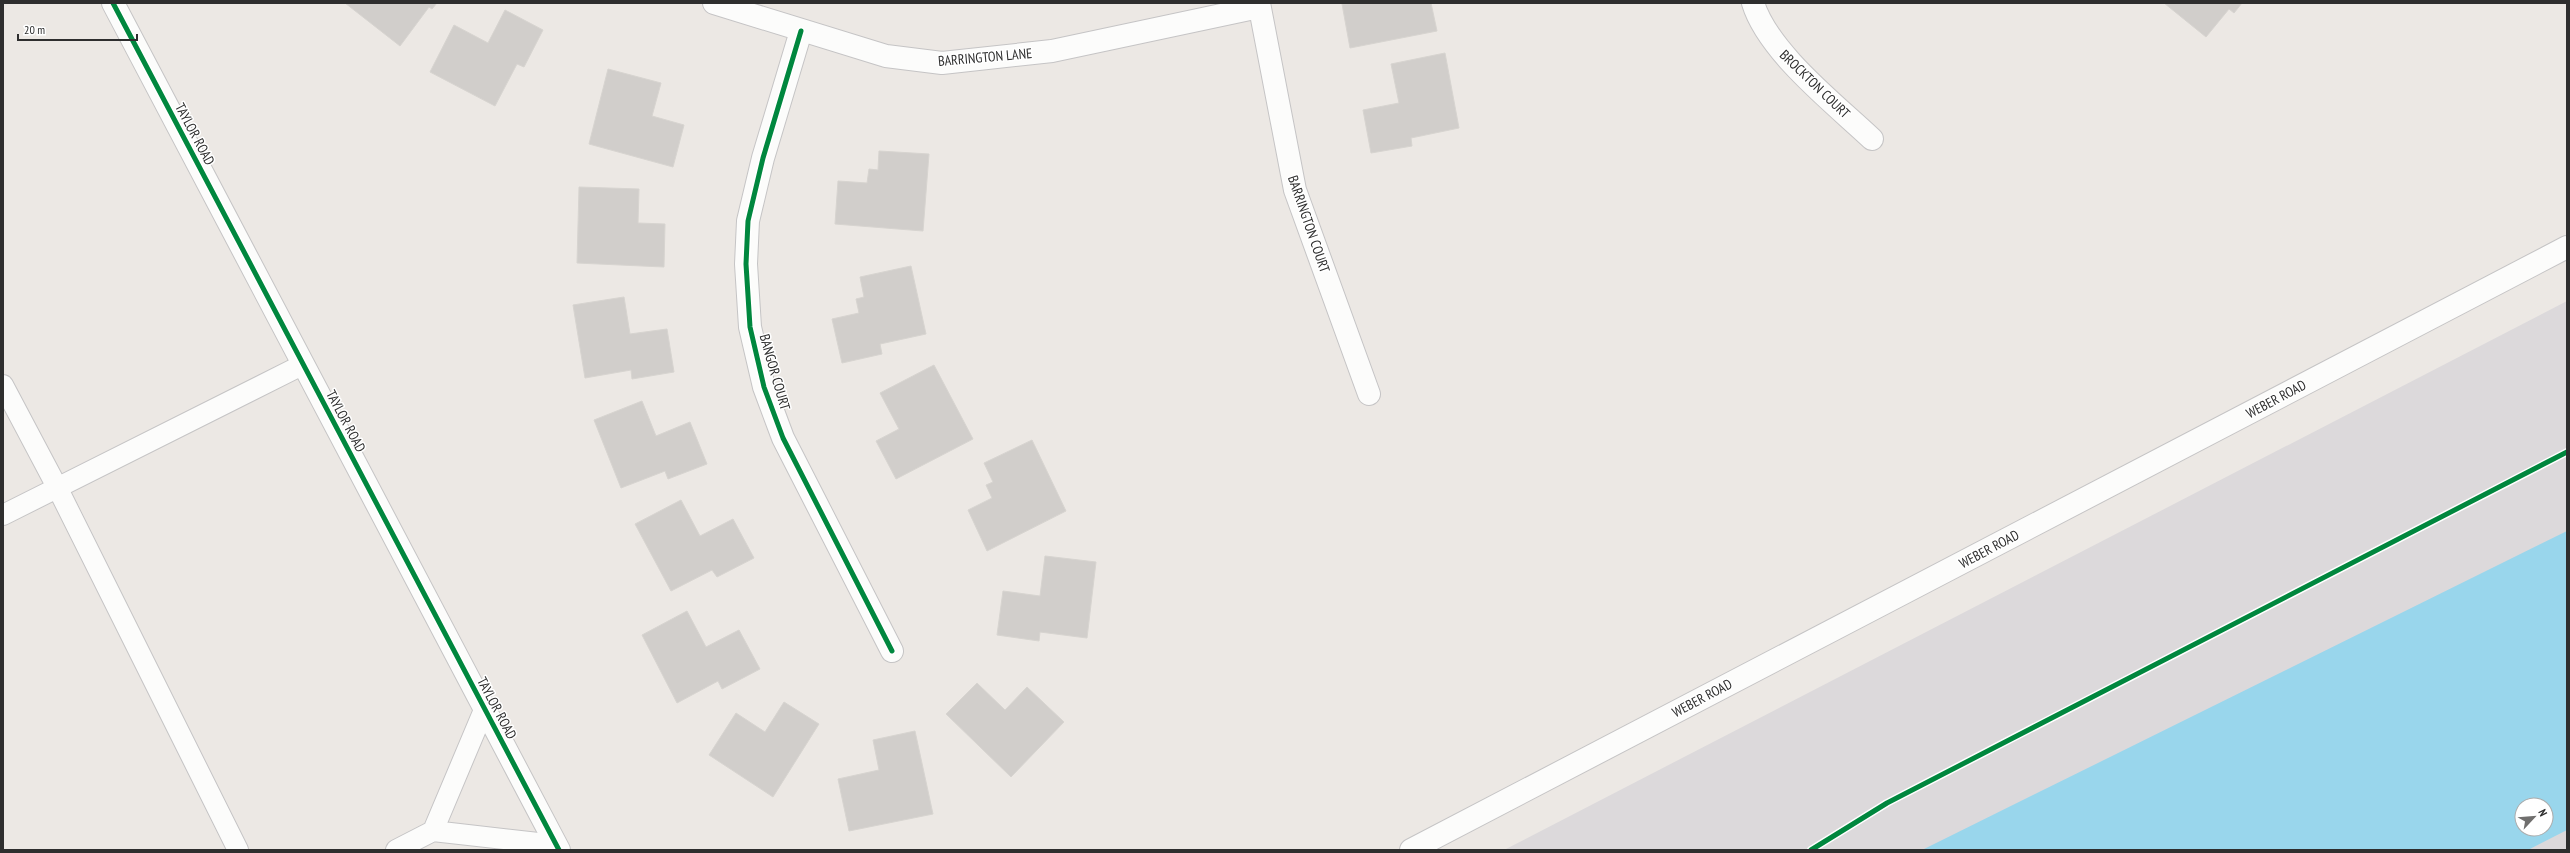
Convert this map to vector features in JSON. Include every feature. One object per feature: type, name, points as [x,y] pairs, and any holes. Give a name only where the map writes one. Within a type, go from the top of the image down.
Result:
[{"type":"street","name":"TAYLOR ROAD","points":[[113,3],[557,848]]},
{"type":"street","name":"BARRINGTON LANE","points":[[714,3],[801,32],[886,56],[942,63],[1052,51],[1259,5]]},
{"type":"street","name":"BROCKTON COURT","points":[[1753,3],[1756,14],[1781,51],[1872,140]]},
{"type":"street","name":"BARRINGTON COURT","points":[[1259,5],[1295,190],[1369,394]]},
{"type":"street","name":"BANGOR COURT","points":[[801,32],[763,158],[748,221],[746,264],[750,327],[764,387],[783,438],[892,650]]},
{"type":"street","name":"WEBER ROAD","points":[[1411,850],[2567,247]]},
{"type":"lane","points":[[3,515],[302,365]]},
{"type":"lane","points":[[3,385],[57,487],[238,850]]},
{"type":"lane","points":[[433,831],[484,710]]},
{"type":"lane","points":[[396,850],[433,831],[557,848]]},
{"type":"shaded area","points":[[2567,301],[2567,850],[1504,850]]},
{"type":"water","points":[[2567,531],[2567,830],[2554,837],[2554,797],[2514,797],[2514,837],[2553,837],[2528,850],[1922,850]]},
{"type":"building","points":[[345,3],[437,3],[432,9],[429,7],[400,46]]},
{"type":"building","points":[[1431,3],[1437,31],[1350,48],[1342,4]]},
{"type":"building","points":[[2164,3],[2242,3],[2234,13],[2229,9],[2206,37]]},
{"type":"building","points":[[505,10],[543,30],[524,67],[517,64],[495,106],[430,72],[454,25],[488,43]]},
{"type":"building","points":[[1445,53],[1459,128],[1411,138],[1412,146],[1371,153],[1363,110],[1399,103],[1391,64]]},
{"type":"building","points":[[608,69],[661,83],[652,116],[684,125],[673,167],[589,144]]},
{"type":"building","points":[[879,151],[929,154],[923,231],[835,224],[838,181],[867,183],[869,169],[878,170]]},
{"type":"building","points":[[579,187],[639,189],[638,223],[665,224],[664,267],[577,263]]},
{"type":"building","points":[[911,266],[926,334],[880,344],[882,354],[842,363],[832,319],[859,313],[856,299],[864,297],[860,277]]},
{"type":"building","points":[[624,297],[630,334],[667,329],[674,372],[632,379],[631,370],[585,378],[573,305]]},
{"type":"building","points":[[934,365],[973,439],[896,479],[876,441],[899,429],[880,393]]},
{"type":"building","points":[[642,401],[656,436],[690,422],[707,464],[668,479],[665,471],[621,488],[594,420]]},
{"type":"building","points":[[1032,440],[1066,511],[987,551],[968,510],[992,498],[986,485],[993,482],[984,463]]},
{"type":"building","points":[[681,500],[700,536],[733,519],[754,558],[717,577],[712,570],[671,591],[635,524]]},
{"type":"building","points":[[1045,556],[1096,562],[1087,638],[1040,632],[1039,641],[997,635],[1003,591],[1040,596]]},
{"type":"building","points":[[687,611],[706,647],[739,630],[760,669],[722,689],[718,681],[677,703],[642,635]]},
{"type":"building","points":[[977,683],[1005,710],[1027,687],[1064,722],[1011,777],[946,714]]},
{"type":"building","points":[[784,702],[819,724],[773,797],[709,755],[736,713],[765,732]]},
{"type":"building","points":[[915,731],[933,814],[849,831],[838,779],[879,770],[873,740]]},
{"type":"cycle path","points":[[113,3],[559,850]]},
{"type":"cycle path","points":[[801,31],[763,158],[748,221],[746,264],[750,327],[764,387],[783,438],[892,651]]},
{"type":"cycle path","points":[[1811,850],[1887,803],[2567,452]]}]
